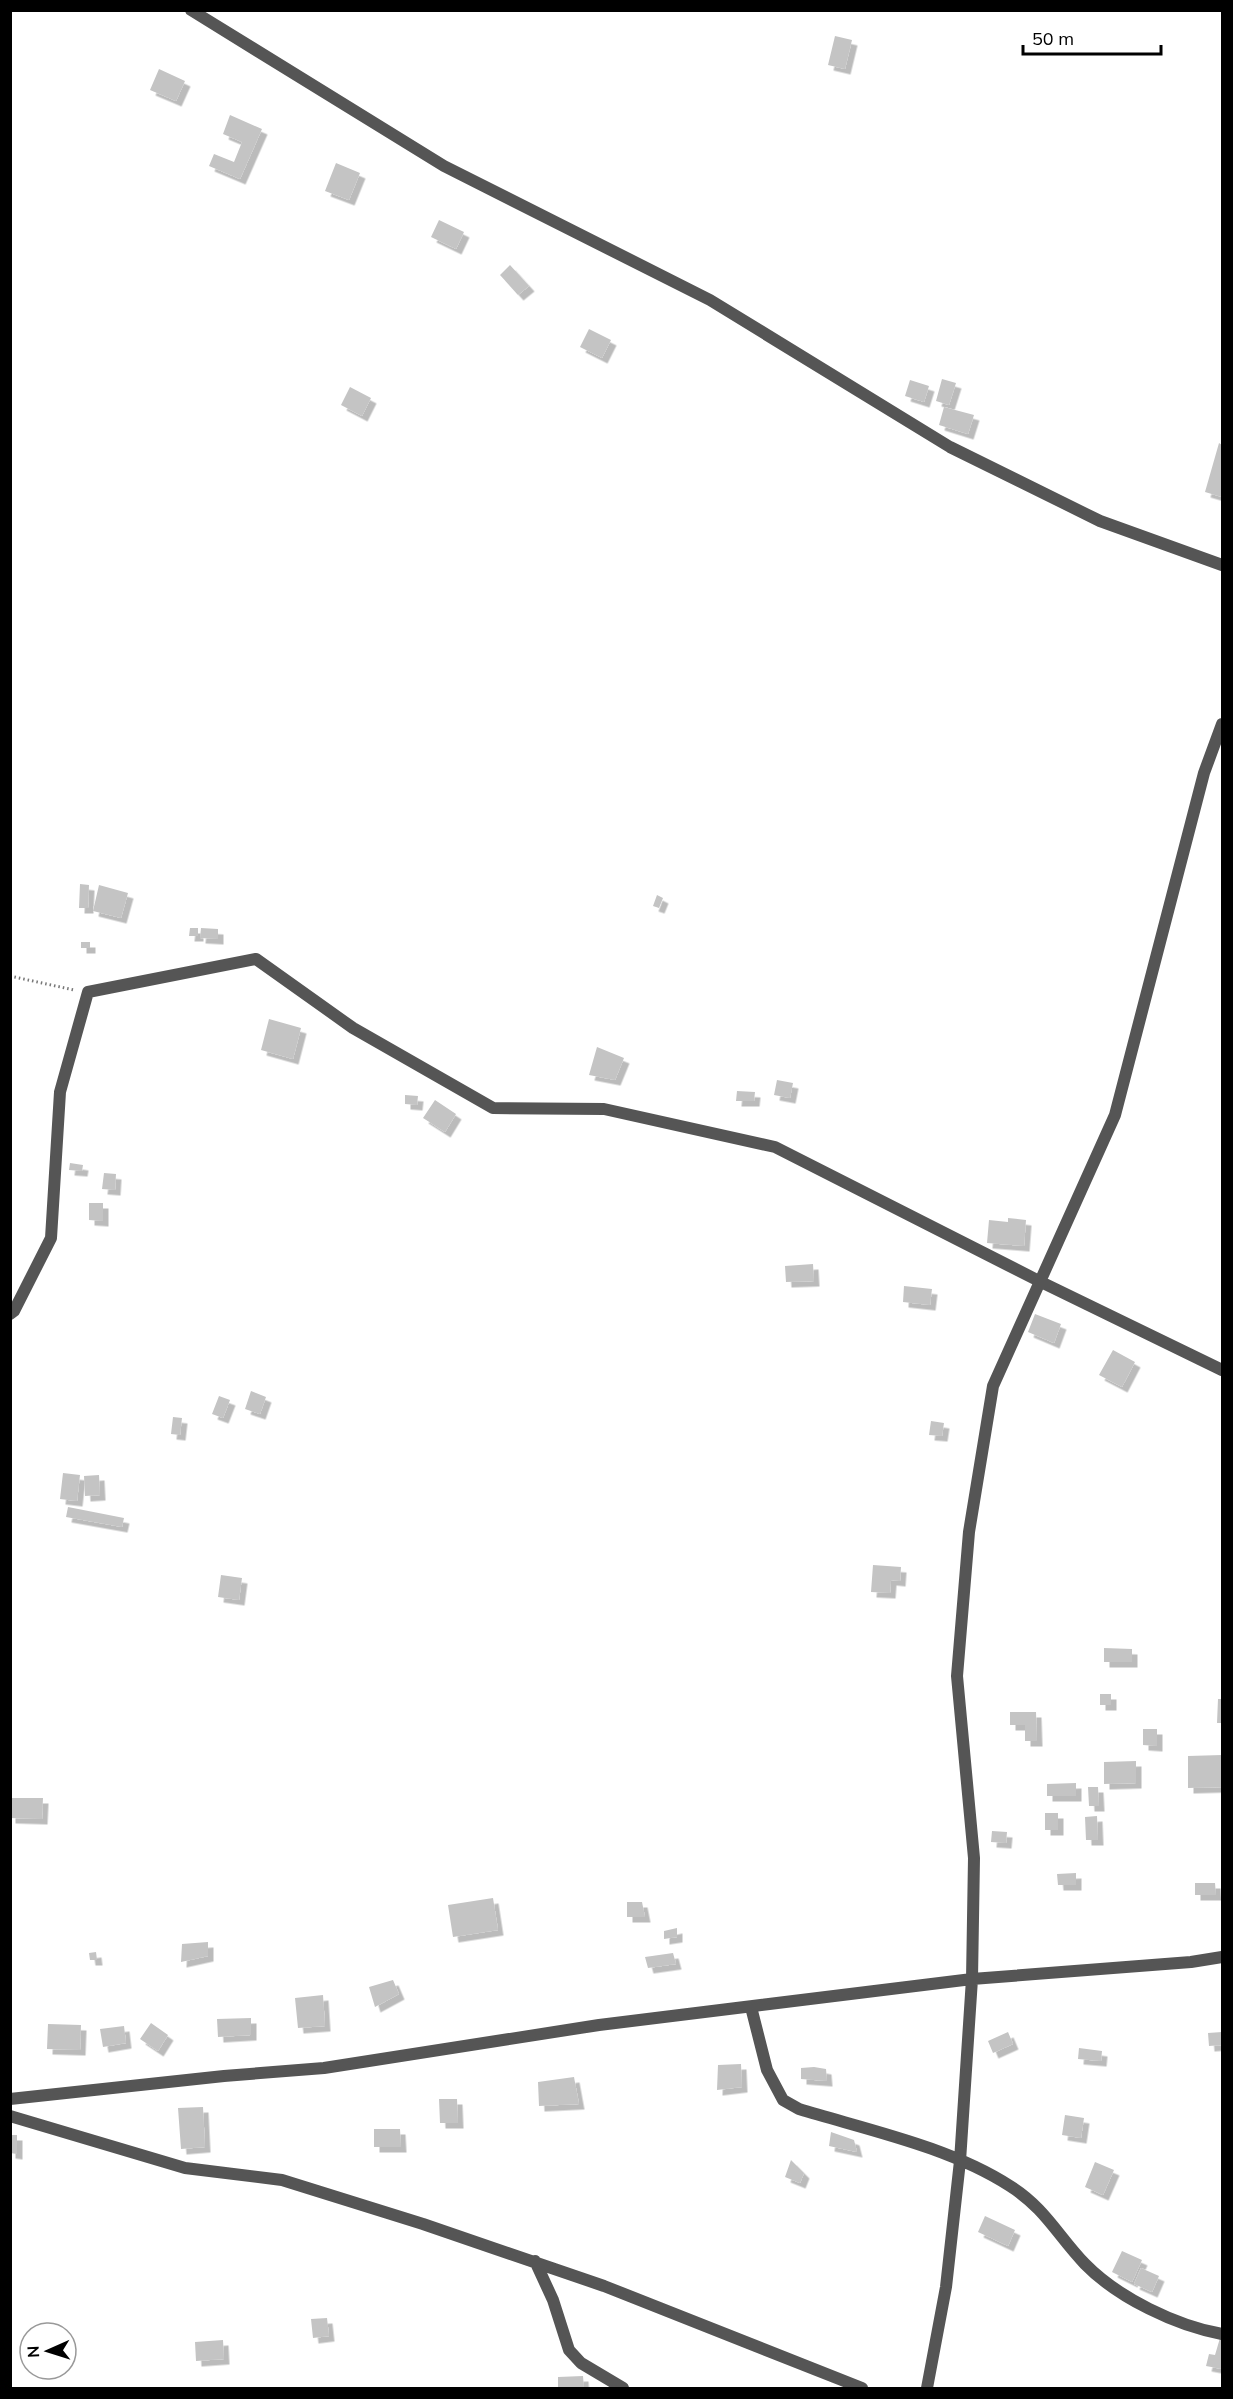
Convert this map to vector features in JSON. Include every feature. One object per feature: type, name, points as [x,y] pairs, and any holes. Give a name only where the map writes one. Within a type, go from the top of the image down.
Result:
[{"type":"street","points":[[191,10],[444,166],[710,300],[950,447],[1100,521],[1222,565]]},
{"type":"street","points":[[927,2388],[946,2287],[960,2162],[972,1978],[974,1858],[957,1676],[969,1532],[993,1386],[1115,1115],[1204,774],[1222,724]]},
{"type":"street","points":[[10,1314],[14,1311],[51,1238],[60,1092],[88,992],[256,959],[353,1028],[493,1108],[604,1109],[775,1147],[1041,1282],[1222,1370]]},
{"type":"street","points":[[10,2099],[212,2077],[324,2068],[599,2025],[972,1978],[1191,1962],[1222,1957]]},
{"type":"street","points":[[751,2007],[767,2070],[783,2100],[799,2109],[932,2150],[989,2173],[1033,2202],[1096,2276],[1150,2309],[1178,2321],[1222,2334]]},
{"type":"street","points":[[10,2116],[185,2168],[282,2180],[535,2261],[670,2310],[862,2388]]},
{"type":"street","points":[[535,2261],[553,2300],[569,2350],[581,2363],[623,2388]]},
{"type":"path","points":[[10,976],[88,992]]},
{"type":"building","points":[[835,36],[852,40],[845,69],[828,65]]},
{"type":"building","points":[[159,69],[185,81],[176,101],[150,90]]},
{"type":"building","points":[[230,115],[262,129],[240,179],[209,166],[214,154],[234,162],[242,142],[223,134]]},
{"type":"building","points":[[336,163],[360,173],[349,200],[325,191]]},
{"type":"building","points":[[439,220],[464,232],[456,249],[431,237]]},
{"type":"building","points":[[510,265],[529,286],[518,295],[500,275]]},
{"type":"building","points":[[589,329],[611,340],[602,358],[580,347]]},
{"type":"building","points":[[942,379],[956,383],[949,405],[936,401]]},
{"type":"building","points":[[910,380],[929,386],[924,402],[905,396]]},
{"type":"building","points":[[350,387],[371,398],[362,416],[341,405]]},
{"type":"building","points":[[944,407],[974,415],[968,434],[939,425]]},
{"type":"building","points":[[1219,443],[1222,445],[1222,497],[1205,492]]},
{"type":"building","points":[[80,884],[89,885],[88,908],[79,908]]},
{"type":"building","points":[[99,885],[128,893],[121,918],[93,911]]},
{"type":"building","points":[[657,895],[663,898],[659,908],[653,906]]},
{"type":"building","points":[[190,928],[198,928],[198,936],[189,936]]},
{"type":"building","points":[[201,928],[218,929],[218,939],[200,938]]},
{"type":"building","points":[[81,942],[90,942],[90,948],[81,948]]},
{"type":"building","points":[[269,1019],[301,1028],[293,1059],[261,1050]]},
{"type":"building","points":[[597,1047],[624,1058],[615,1080],[589,1075]]},
{"type":"building","points":[[777,1080],[793,1083],[790,1098],[774,1095]]},
{"type":"building","points":[[737,1091],[755,1092],[754,1101],[736,1101]]},
{"type":"building","points":[[405,1095],[418,1096],[417,1105],[405,1104]]},
{"type":"building","points":[[435,1100],[456,1114],[445,1132],[423,1118]]},
{"type":"building","points":[[70,1163],[83,1165],[82,1171],[69,1170]]},
{"type":"building","points":[[104,1173],[116,1174],[115,1190],[102,1189]]},
{"type":"building","points":[[89,1203],[103,1203],[103,1221],[89,1220]]},
{"type":"building","points":[[1008,1218],[1026,1220],[1024,1246],[987,1243],[989,1220],[1008,1222]]},
{"type":"building","points":[[813,1264],[814,1281],[786,1282],[785,1266]]},
{"type":"building","points":[[904,1286],[932,1289],[930,1305],[903,1302]]},
{"type":"building","points":[[1035,1314],[1061,1324],[1054,1343],[1028,1332]]},
{"type":"building","points":[[1113,1350],[1135,1362],[1122,1387],[1099,1375]]},
{"type":"building","points":[[251,1391],[266,1397],[260,1414],[245,1409]]},
{"type":"building","points":[[219,1396],[230,1400],[223,1418],[212,1414]]},
{"type":"building","points":[[173,1417],[182,1418],[180,1435],[171,1434]]},
{"type":"building","points":[[931,1421],[944,1423],[942,1436],[929,1435]]},
{"type":"building","points":[[63,1473],[80,1475],[77,1501],[60,1499]]},
{"type":"building","points":[[99,1475],[100,1495],[85,1496],[84,1476]]},
{"type":"building","points":[[68,1507],[124,1518],[122,1527],[66,1517]]},
{"type":"building","points":[[873,1565],[901,1567],[900,1581],[891,1580],[890,1593],[871,1592]]},
{"type":"building","points":[[221,1575],[242,1578],[239,1600],[218,1597]]},
{"type":"building","points":[[1104,1648],[1132,1649],[1132,1662],[1104,1662]]},
{"type":"building","points":[[1100,1694],[1111,1694],[1111,1705],[1100,1705]]},
{"type":"building","points":[[1218,1699],[1222,1699],[1222,1723],[1217,1723]]},
{"type":"building","points":[[1010,1712],[1036,1712],[1037,1741],[1025,1741],[1025,1725],[1010,1725]]},
{"type":"building","points":[[1143,1729],[1157,1729],[1157,1746],[1143,1745]]},
{"type":"building","points":[[1222,1755],[1222,1787],[1188,1788],[1188,1756]]},
{"type":"building","points":[[1136,1761],[1136,1783],[1104,1784],[1104,1762]]},
{"type":"building","points":[[1076,1783],[1076,1796],[1047,1796],[1047,1784]]},
{"type":"building","points":[[1088,1787],[1098,1787],[1099,1806],[1089,1806]]},
{"type":"building","points":[[10,1798],[43,1798],[42,1819],[10,1818]]},
{"type":"building","points":[[1045,1813],[1058,1813],[1058,1830],[1045,1830]]},
{"type":"building","points":[[1097,1816],[1098,1840],[1086,1840],[1085,1817]]},
{"type":"building","points":[[992,1831],[1007,1832],[1006,1843],[991,1842]]},
{"type":"building","points":[[1076,1873],[1076,1885],[1058,1885],[1057,1874]]},
{"type":"building","points":[[1195,1883],[1215,1883],[1216,1895],[1195,1895]]},
{"type":"building","points":[[493,1898],[498,1930],[453,1937],[448,1905]]},
{"type":"building","points":[[627,1902],[642,1902],[645,1917],[627,1917]]},
{"type":"building","points":[[677,1928],[677,1937],[664,1939],[664,1931]]},
{"type":"building","points":[[208,1942],[208,1956],[181,1962],[182,1944]]},
{"type":"building","points":[[96,1952],[97,1960],[90,1960],[89,1953]]},
{"type":"building","points":[[673,1953],[676,1964],[648,1968],[645,1957]]},
{"type":"building","points":[[393,1980],[399,1994],[375,2007],[369,1987]]},
{"type":"building","points":[[323,1995],[325,2026],[298,2028],[295,1998]]},
{"type":"building","points":[[251,2018],[251,2035],[218,2037],[217,2019]]},
{"type":"building","points":[[151,2023],[168,2035],[158,2051],[140,2039]]},
{"type":"building","points":[[48,2024],[81,2025],[80,2050],[47,2049]]},
{"type":"building","points":[[124,2026],[126,2043],[103,2047],[100,2029]]},
{"type":"building","points":[[1008,2032],[1013,2044],[993,2053],[988,2041]]},
{"type":"building","points":[[1222,2032],[1222,2045],[1209,2046],[1208,2033]]},
{"type":"building","points":[[1079,2048],[1102,2051],[1101,2061],[1078,2059]]},
{"type":"building","points":[[741,2064],[742,2087],[717,2090],[718,2065]]},
{"type":"building","points":[[801,2068],[826,2069],[827,2081],[801,2079]]},
{"type":"building","points":[[574,2077],[579,2104],[539,2106],[538,2082]]},
{"type":"building","points":[[439,2099],[457,2099],[458,2123],[440,2123]]},
{"type":"building","points":[[203,2107],[205,2147],[181,2149],[178,2108]]},
{"type":"building","points":[[1065,2115],[1084,2118],[1081,2138],[1062,2135]]},
{"type":"building","points":[[374,2129],[400,2129],[401,2147],[374,2147]]},
{"type":"building","points":[[831,2132],[854,2140],[857,2152],[829,2146]]},
{"type":"building","points":[[10,2135],[17,2135],[17,2154],[10,2153]]},
{"type":"building","points":[[791,2160],[804,2173],[800,2183],[785,2177]]},
{"type":"building","points":[[1095,2162],[1114,2170],[1103,2195],[1085,2187]]},
{"type":"building","points":[[985,2216],[1015,2230],[1008,2246],[978,2232]]},
{"type":"building","points":[[1122,2251],[1142,2260],[1132,2282],[1112,2272]]},
{"type":"building","points":[[1141,2268],[1159,2276],[1152,2292],[1134,2284]]},
{"type":"building","points":[[327,2318],[329,2336],[313,2338],[311,2319]]},
{"type":"building","points":[[1220,2338],[1222,2339],[1222,2369],[1206,2366],[1209,2354],[1215,2355]]},
{"type":"building","points":[[223,2340],[224,2359],[196,2361],[195,2342]]},
{"type":"building","points":[[583,2376],[584,2388],[558,2388],[558,2377]]}]
